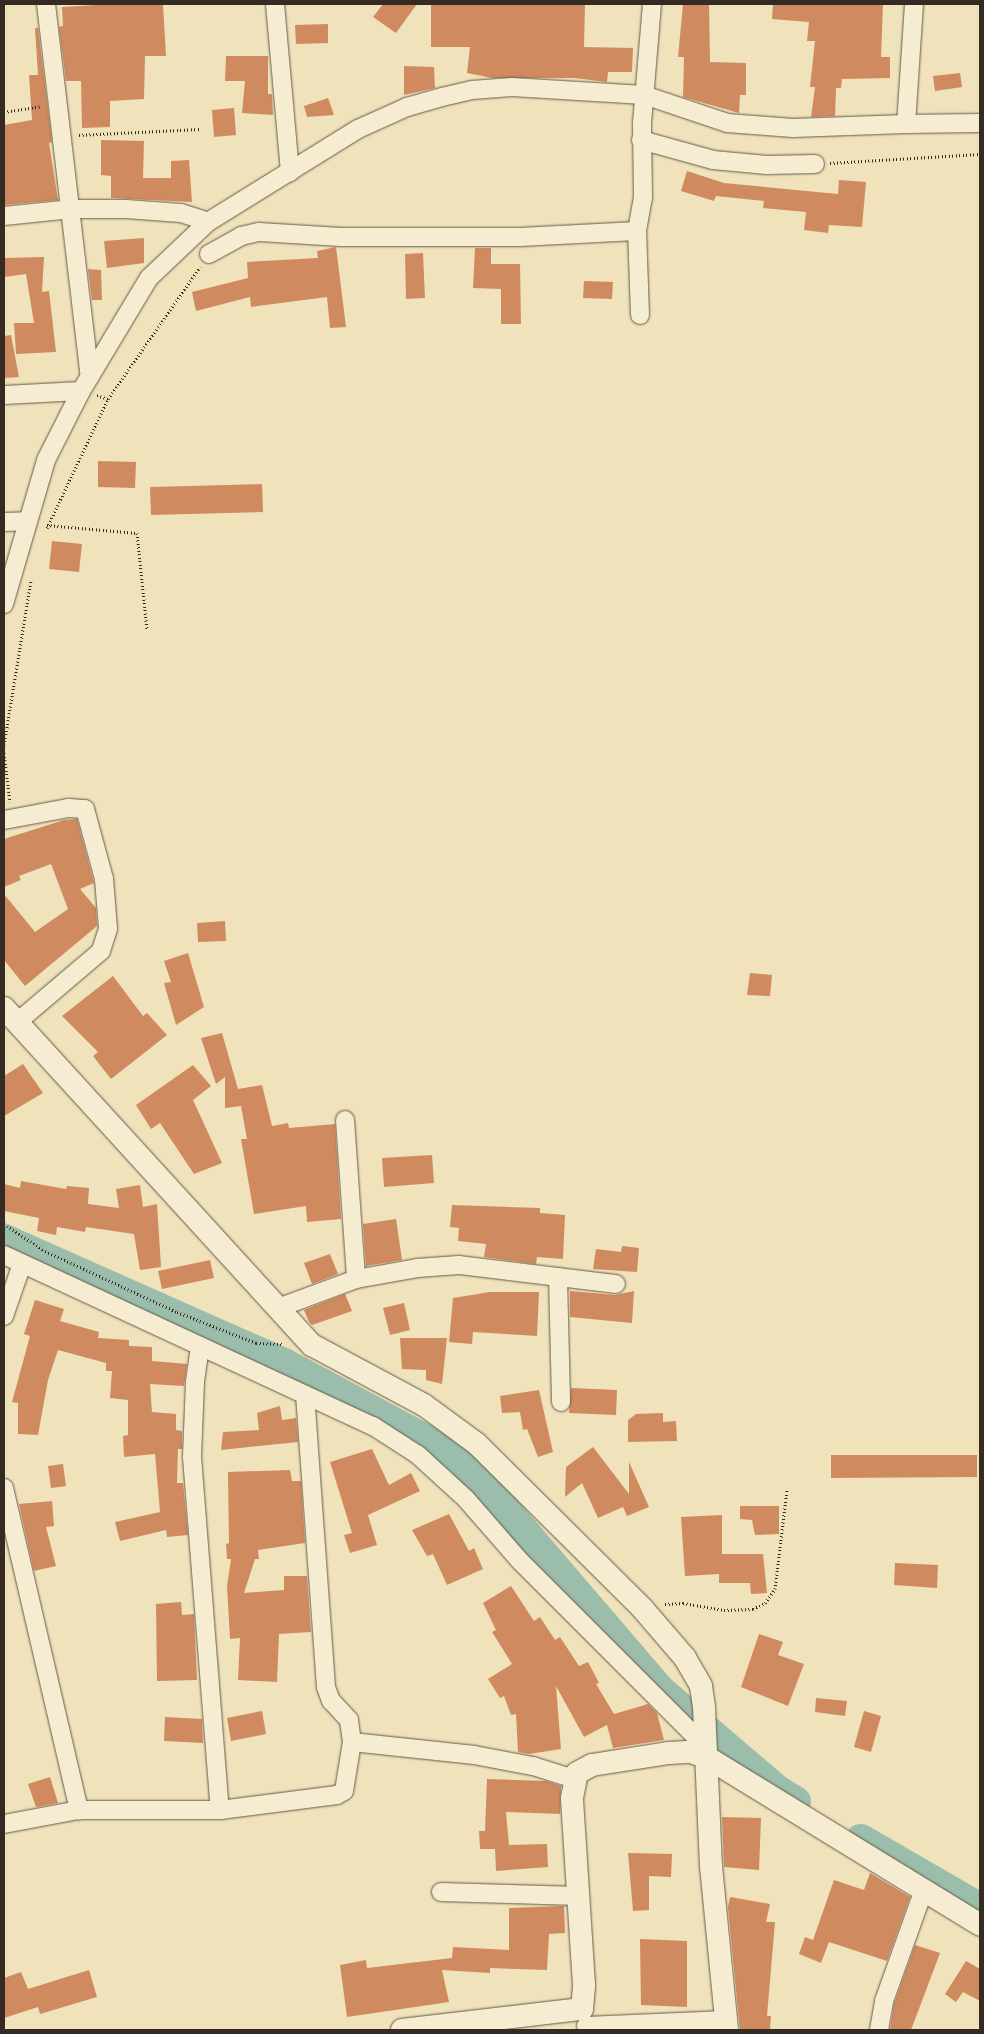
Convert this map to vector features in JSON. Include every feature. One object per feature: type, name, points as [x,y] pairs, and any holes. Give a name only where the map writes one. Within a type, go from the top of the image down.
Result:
[{"type":"street","points":[[46,4],[72,209],[85,384]]},
{"type":"street","points":[[275,4],[290,172]]},
{"type":"street","points":[[640,315],[637,231],[643,198],[641,132],[652,4]]},
{"type":"street","points":[[906,124],[914,4]]},
{"type":"street","points":[[4,604],[46,460],[85,384],[149,278],[208,222],[358,129],[407,107],[472,90],[512,87],[644,100],[727,122],[793,128],[980,123]]},
{"type":"street","points":[[641,132],[713,160],[767,165],[815,164]]},
{"type":"street","points":[[4,216],[72,209],[181,213],[208,222]]},
{"type":"street","points":[[209,254],[242,236],[259,232],[341,237],[510,237],[637,231]]},
{"type":"street","points":[[4,395],[85,384]]},
{"type":"street","points":[[4,522],[27,521]]},
{"type":"street","points":[[8,818],[69,808],[85,809],[104,879],[108,929],[101,951],[10,1016],[312,1344],[424,1405],[478,1444],[642,1608],[685,1658],[701,1686],[707,1746],[711,1866],[727,2025],[584,2022],[456,2026],[402,2030]]},
{"type":"street","points":[[345,1120],[356,1279]]},
{"type":"street","points":[[4,1255],[373,1426],[418,1455],[466,1499],[520,1561],[707,1746],[923,1892],[980,1925]]},
{"type":"street","points":[[4,1316],[22,1264]]},
{"type":"street","points":[[278,1308],[356,1279],[417,1268],[459,1265],[616,1284]]},
{"type":"street","points":[[558,1278],[561,1402]]},
{"type":"street","points":[[200,1346],[195,1382],[192,1457],[220,1810]]},
{"type":"street","points":[[4,1824],[79,1810],[220,1810],[337,1796],[344,1791],[348,1779],[352,1742],[349,1720],[332,1701],[326,1687],[305,1395]]},
{"type":"street","points":[[4,1488],[79,1810]]},
{"type":"street","points":[[352,1742],[474,1755],[533,1766],[574,1779]]},
{"type":"street","points":[[584,2022],[584,1985],[572,1798],[574,1779],[583,1768],[592,1765],[649,1756],[691,1752],[707,1746]]},
{"type":"street","points":[[441,1892],[578,1896]]},
{"type":"street","points":[[879,2030],[884,2001],[923,1892]]},
{"type":"path","points":[[4,112],[58,104]]},
{"type":"path","points":[[63,136],[200,129]]},
{"type":"path","points":[[815,164],[980,154]]},
{"type":"path","points":[[45,534],[47,525],[108,399],[209,254]]},
{"type":"path","points":[[47,525],[137,533],[147,629]]},
{"type":"path","points":[[4,745],[31,578]]},
{"type":"path","points":[[4,753],[8,818]]},
{"type":"path","points":[[4,1224],[45,1252],[212,1326],[256,1343],[312,1344]]},
{"type":"path","points":[[642,1608],[683,1603],[724,1610],[753,1609],[765,1603],[775,1589],[787,1490]]},
{"type":"building","points":[[163,4],[166,56],[145,56],[144,99],[110,101],[110,127],[82,128],[81,81],[66,81],[59,27],[63,26],[62,7]]},
{"type":"building","points":[[383,4],[417,4],[396,33],[373,17]]},
{"type":"building","points":[[431,4],[585,4],[584,47],[633,48],[632,72],[608,72],[607,82],[574,78],[492,78],[467,73],[470,47],[431,47]]},
{"type":"building","points":[[683,4],[709,4],[710,62],[746,63],[746,95],[740,95],[739,113],[683,97],[684,57],[678,57]]},
{"type":"building","points":[[773,4],[883,5],[881,57],[890,57],[890,78],[842,79],[841,88],[836,88],[835,116],[811,117],[815,87],[810,87],[815,41],[807,41],[809,22],[772,19]]},
{"type":"building","points":[[328,24],[328,43],[296,44],[295,25]]},
{"type":"building","points":[[35,28],[38,28],[52,142],[49,143],[58,200],[4,205],[4,125],[32,120],[29,75],[38,75]]},
{"type":"building","points":[[226,56],[268,56],[268,94],[272,94],[273,115],[242,113],[245,81],[225,81]]},
{"type":"building","points":[[404,66],[434,67],[435,88],[404,95]]},
{"type":"building","points":[[960,73],[962,87],[935,91],[933,76]]},
{"type":"building","points":[[328,98],[334,115],[307,117],[304,106]]},
{"type":"building","points":[[234,108],[236,135],[214,137],[212,110]]},
{"type":"building","points":[[101,140],[144,141],[143,178],[171,178],[171,161],[189,160],[192,202],[111,198],[111,176],[101,175]]},
{"type":"building","points":[[687,171],[724,183],[838,194],[839,180],[866,182],[862,227],[829,225],[828,233],[804,230],[806,212],[763,208],[764,201],[716,196],[714,201],[681,191]]},
{"type":"building","points":[[144,238],[144,263],[107,268],[104,241]]},
{"type":"building","points":[[336,247],[346,327],[330,328],[327,297],[251,307],[250,297],[196,311],[192,292],[248,278],[247,262],[318,258],[317,251]]},
{"type":"building","points":[[475,248],[491,248],[491,264],[520,264],[521,324],[501,324],[501,289],[473,288]]},
{"type":"building","points":[[423,253],[425,298],[406,299],[405,254]]},
{"type":"building","points":[[44,257],[42,292],[49,291],[56,352],[16,354],[14,323],[34,323],[26,274],[4,277],[4,258]]},
{"type":"building","points":[[88,269],[101,270],[102,300],[92,300]]},
{"type":"building","points":[[584,281],[613,282],[612,299],[583,298]]},
{"type":"building","points":[[11,335],[19,377],[4,378],[4,336]]},
{"type":"building","points":[[98,461],[136,462],[135,488],[98,487]]},
{"type":"building","points":[[262,484],[263,512],[151,515],[150,487]]},
{"type":"building","points":[[52,541],[82,544],[79,572],[49,569]]},
{"type":"building","points":[[77,819],[94,883],[80,889],[96,908],[97,926],[25,986],[4,960],[4,894],[35,932],[68,909],[51,864],[19,876],[21,880],[4,887],[4,839],[64,820]]},
{"type":"building","points":[[225,921],[226,941],[198,942],[197,923]]},
{"type":"building","points":[[188,953],[204,1007],[176,1025],[164,983],[171,982],[164,961]]},
{"type":"building","points":[[750,973],[772,975],[770,996],[747,995]]},
{"type":"building","points":[[113,976],[143,1016],[147,1013],[167,1035],[111,1079],[93,1056],[98,1052],[62,1016]]},
{"type":"building","points":[[222,1033],[238,1089],[262,1085],[272,1126],[288,1123],[289,1128],[335,1124],[341,1219],[307,1222],[306,1206],[254,1214],[241,1139],[247,1139],[241,1106],[225,1108],[225,1077],[216,1084],[201,1038]]},
{"type":"building","points":[[23,1064],[43,1093],[4,1116],[4,1076]]},
{"type":"building","points":[[193,1065],[211,1086],[193,1100],[222,1163],[194,1174],[160,1123],[151,1129],[136,1105]]},
{"type":"building","points":[[432,1155],[434,1183],[384,1187],[382,1158]]},
{"type":"building","points":[[21,1181],[66,1189],[67,1186],[89,1188],[88,1204],[119,1208],[116,1189],[140,1185],[143,1207],[157,1204],[161,1267],[140,1270],[134,1234],[86,1227],[85,1232],[57,1227],[56,1235],[37,1231],[39,1218],[4,1211],[4,1184],[20,1188]]},
{"type":"building","points":[[452,1205],[540,1208],[540,1213],[565,1215],[563,1259],[537,1257],[536,1264],[484,1257],[486,1244],[458,1241],[459,1228],[450,1227]]},
{"type":"building","points":[[396,1219],[402,1260],[366,1266],[363,1224]]},
{"type":"building","points":[[622,1246],[639,1248],[637,1272],[593,1269],[596,1249],[621,1252]]},
{"type":"building","points":[[330,1254],[338,1274],[312,1284],[304,1263]]},
{"type":"building","points":[[210,1260],[214,1278],[162,1289],[158,1271]]},
{"type":"building","points":[[570,1291],[615,1295],[634,1291],[632,1323],[570,1317]]},
{"type":"building","points":[[490,1292],[539,1292],[537,1336],[473,1332],[472,1344],[449,1342],[453,1298]]},
{"type":"building","points":[[345,1294],[352,1311],[312,1325],[309,1322],[304,1310]]},
{"type":"building","points":[[35,1300],[64,1309],[60,1321],[99,1332],[98,1338],[129,1340],[129,1346],[152,1347],[152,1361],[187,1364],[184,1386],[150,1384],[152,1412],[176,1414],[176,1430],[182,1431],[182,1449],[178,1449],[177,1483],[183,1483],[188,1535],[167,1537],[166,1530],[120,1541],[115,1522],[160,1512],[155,1454],[124,1457],[123,1436],[128,1435],[128,1400],[110,1398],[112,1371],[106,1371],[106,1363],[58,1350],[48,1380],[38,1435],[18,1434],[18,1403],[12,1402],[30,1336],[24,1334]]},
{"type":"building","points":[[404,1303],[410,1330],[390,1335],[383,1308]]},
{"type":"building","points":[[400,1338],[447,1338],[442,1384],[426,1380],[426,1370],[402,1369]]},
{"type":"building","points":[[571,1388],[617,1390],[616,1415],[569,1413]]},
{"type":"building","points":[[539,1390],[553,1452],[538,1457],[527,1429],[523,1430],[520,1412],[502,1413],[500,1396]]},
{"type":"building","points":[[280,1406],[282,1420],[296,1418],[298,1442],[221,1450],[223,1432],[259,1430],[257,1413]]},
{"type":"building","points":[[663,1413],[663,1422],[676,1421],[677,1441],[628,1442],[628,1420],[636,1414]]},
{"type":"building","points":[[593,1447],[629,1494],[629,1462],[649,1507],[627,1516],[623,1507],[598,1518],[582,1483],[565,1497],[566,1467]]},
{"type":"building","points":[[372,1449],[389,1485],[411,1473],[420,1491],[368,1515],[377,1545],[350,1553],[344,1535],[352,1533],[330,1462]]},
{"type":"building","points":[[831,1455],[977,1455],[977,1477],[831,1478]]},
{"type":"building","points":[[63,1464],[66,1486],[51,1488],[48,1466]]},
{"type":"building","points":[[290,1470],[292,1481],[301,1481],[305,1543],[258,1550],[259,1559],[255,1559],[244,1593],[284,1590],[284,1576],[307,1576],[311,1632],[279,1634],[277,1682],[238,1680],[240,1638],[230,1639],[227,1586],[231,1559],[227,1559],[226,1544],[229,1543],[228,1472]]},
{"type":"building","points":[[52,1501],[54,1526],[46,1527],[56,1566],[34,1571],[19,1504]]},
{"type":"building","points":[[740,1506],[779,1506],[779,1534],[755,1535],[752,1520],[740,1519]]},
{"type":"building","points":[[449,1514],[469,1551],[474,1548],[483,1569],[447,1585],[433,1554],[427,1556],[412,1530]]},
{"type":"building","points":[[722,1515],[722,1554],[763,1554],[767,1593],[751,1594],[750,1583],[719,1583],[719,1574],[685,1576],[681,1517]]},
{"type":"building","points":[[895,1563],[938,1565],[937,1588],[894,1585]]},
{"type":"building","points":[[511,1586],[534,1621],[540,1617],[555,1640],[560,1637],[579,1666],[588,1662],[599,1683],[596,1684],[614,1714],[648,1704],[657,1713],[664,1740],[613,1748],[607,1725],[584,1737],[556,1686],[561,1749],[529,1754],[518,1752],[516,1714],[511,1715],[504,1696],[500,1698],[488,1679],[512,1664],[492,1632],[496,1630],[483,1603]]},
{"type":"building","points":[[181,1602],[182,1615],[194,1614],[197,1680],[157,1681],[156,1604]]},
{"type":"building","points":[[759,1634],[783,1642],[778,1655],[804,1664],[788,1706],[741,1687]]},
{"type":"building","points":[[816,1698],[847,1701],[845,1716],[815,1712]]},
{"type":"building","points":[[262,1711],[266,1734],[231,1741],[227,1718]]},
{"type":"building","points":[[864,1711],[881,1716],[871,1752],[854,1747]]},
{"type":"building","points":[[165,1717],[202,1719],[203,1743],[164,1741]]},
{"type":"building","points":[[50,1777],[58,1803],[36,1807],[28,1784]]},
{"type":"building","points":[[487,1779],[546,1781],[561,1786],[560,1814],[506,1812],[509,1845],[547,1844],[548,1867],[496,1871],[495,1849],[480,1849],[479,1831],[485,1831]]},
{"type":"building","points":[[722,1817],[761,1818],[759,1870],[724,1867]]},
{"type":"building","points":[[628,1853],[672,1854],[671,1877],[649,1876],[649,1910],[633,1911]]},
{"type":"building","points":[[870,1873],[910,1897],[887,1961],[829,1942],[821,1963],[799,1954],[805,1937],[813,1940],[834,1880],[864,1890]]},
{"type":"building","points":[[730,1897],[770,1904],[766,1922],[775,1922],[767,2016],[771,2016],[770,2030],[740,2030],[728,1907]]},
{"type":"building","points":[[564,1906],[565,1933],[549,1934],[547,1970],[490,1968],[490,1973],[442,1970],[449,2002],[347,2017],[340,1965],[366,1960],[367,1968],[452,1958],[453,1947],[509,1950],[509,1908]]},
{"type":"building","points":[[640,1939],[687,1941],[687,2007],[641,2005]]},
{"type":"building","points":[[915,1945],[940,1953],[911,2030],[890,2030],[894,2004]]},
{"type":"building","points":[[966,1961],[980,1969],[980,2001],[963,1992],[956,2002],[945,1994]]},
{"type":"building","points":[[89,1970],[97,1997],[40,2014],[38,2007],[4,2018],[4,1978],[21,1972],[28,1989]]},
{"type":"waterway","points":[[4,1240],[284,1364],[462,1460],[660,1691],[777,1791],[795,1802]]},
{"type":"waterway","points":[[861,1840],[980,1909]]}]
